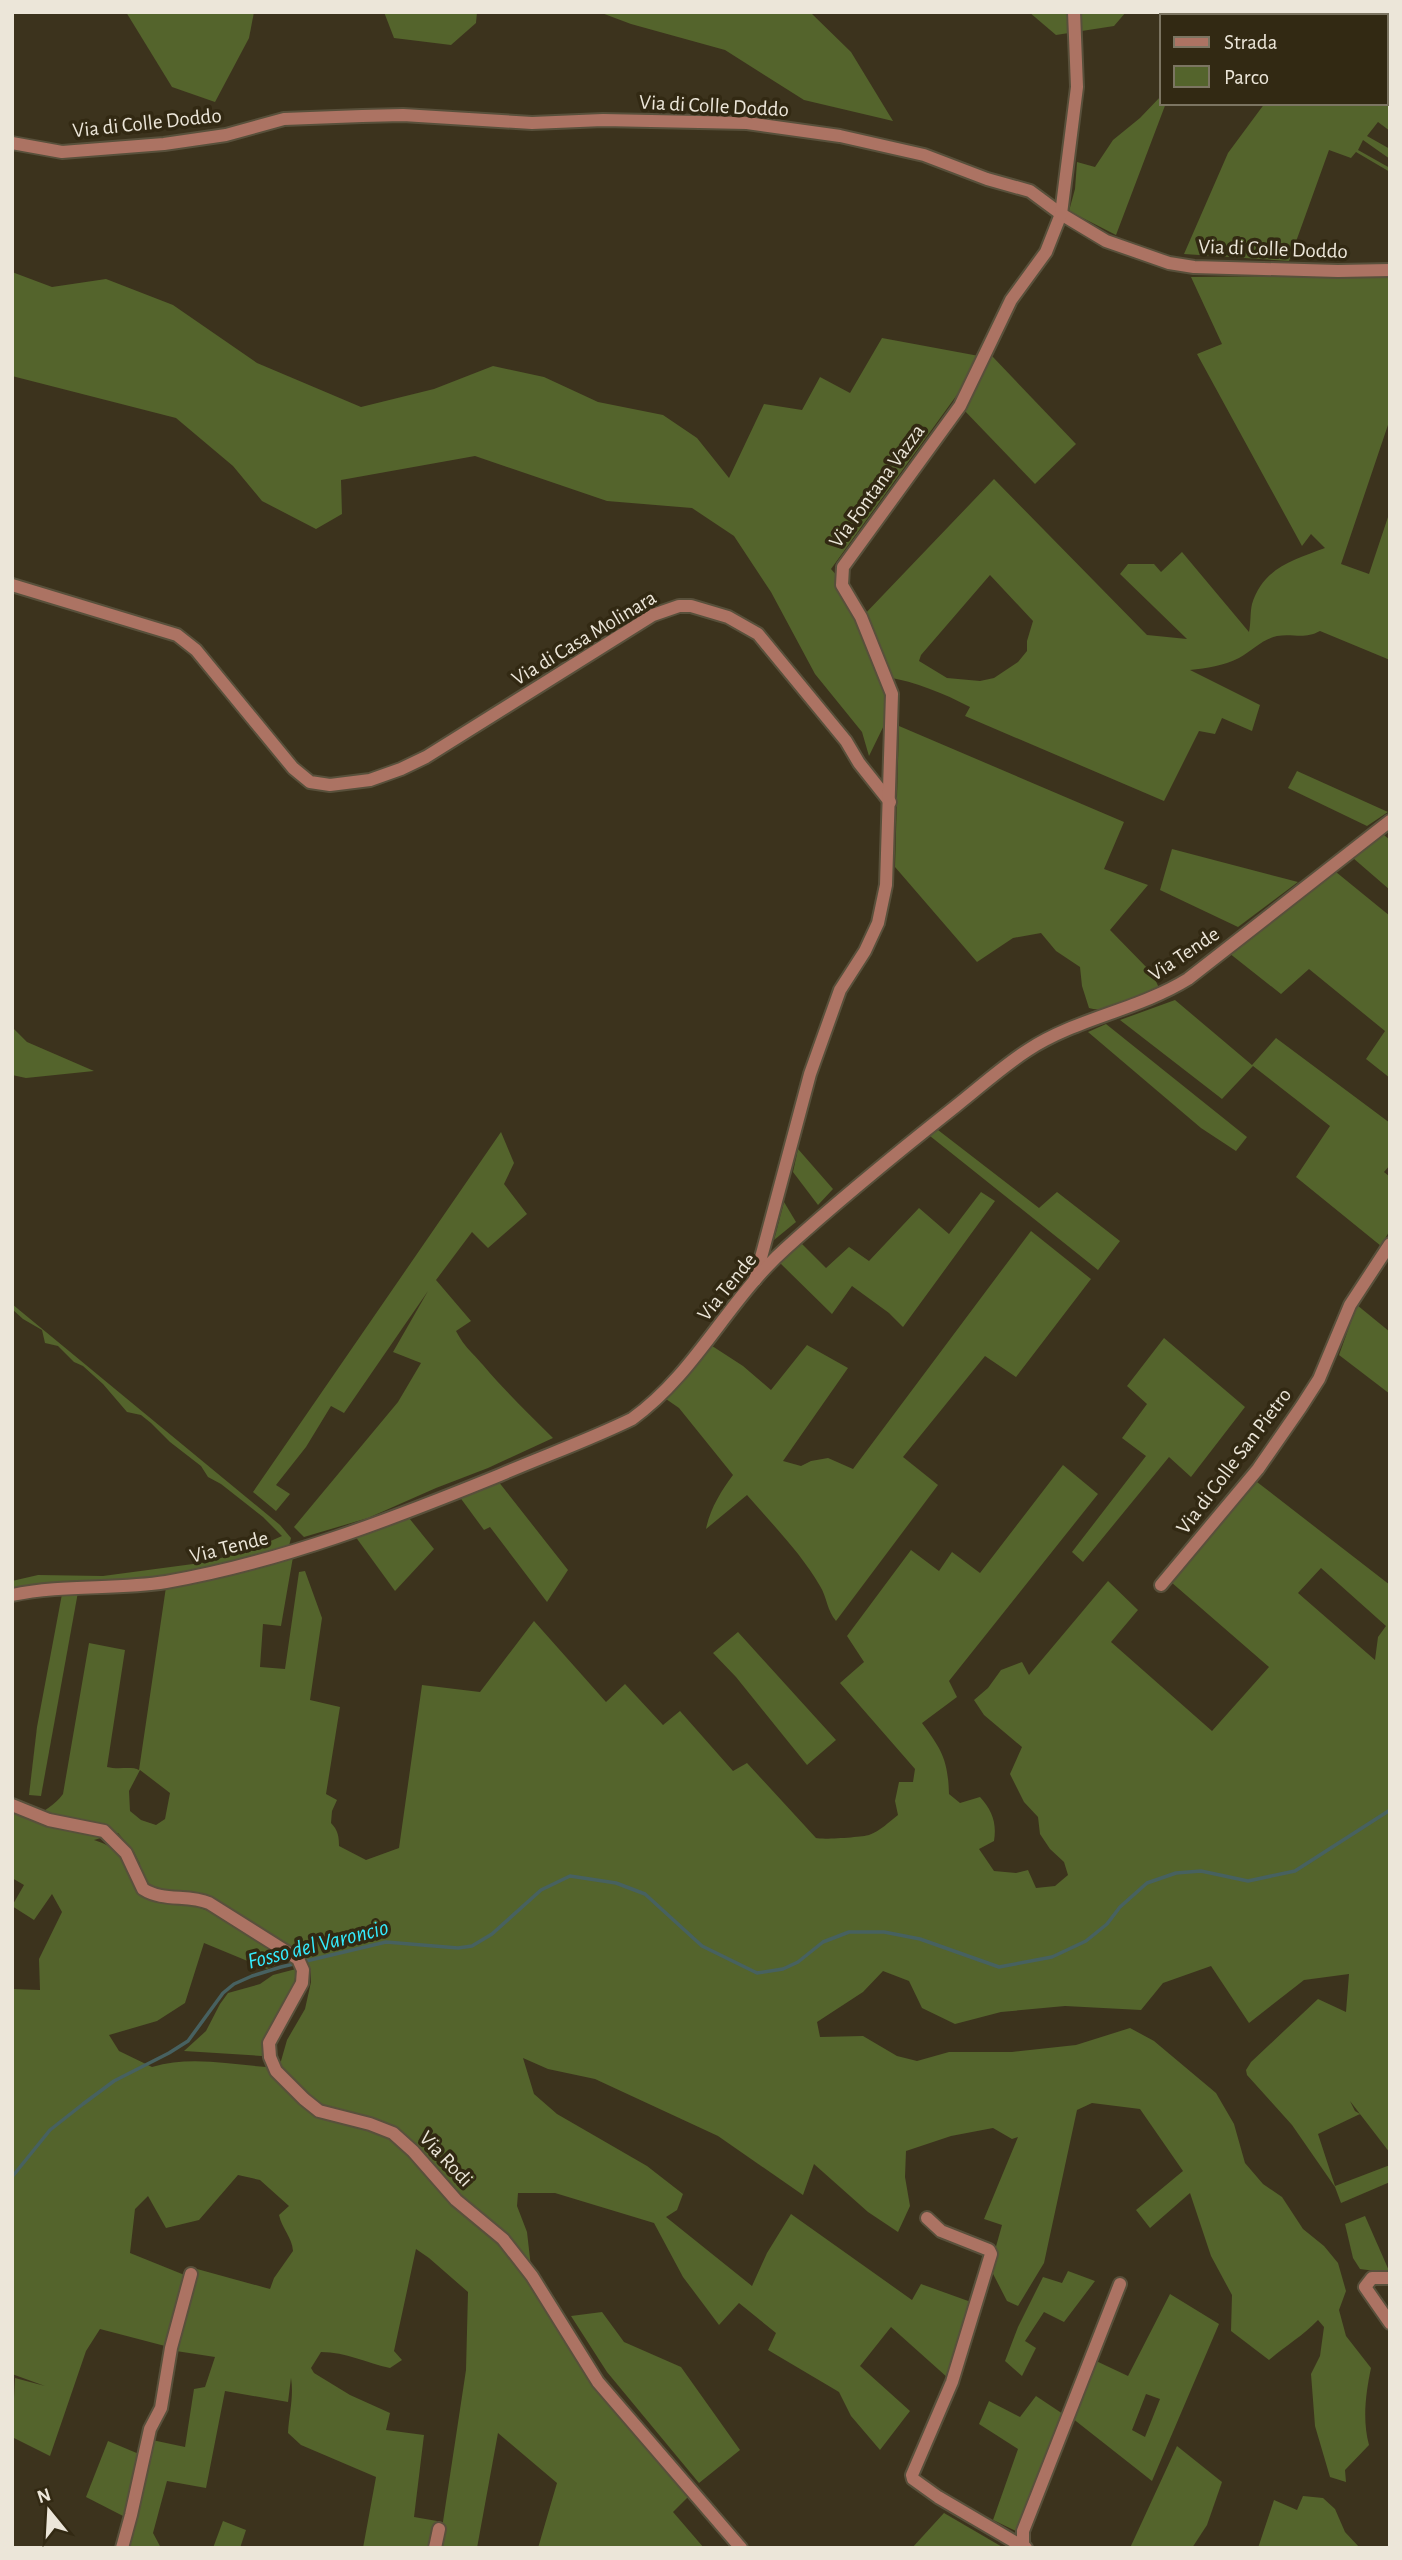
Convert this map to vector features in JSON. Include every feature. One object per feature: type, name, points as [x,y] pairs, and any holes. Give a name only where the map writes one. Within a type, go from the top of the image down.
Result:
[{"type":"street","name":"Via Fontana Vazza","points":[[890,802],[892,694],[861,617],[842,585],[842,567],[960,406],[1011,300],[1046,252],[1061,214],[1077,87],[1074,12]]},
{"type":"street","name":"Via di Colle Doddo","points":[[12,143],[62,152],[214,137],[284,119],[362,116],[402,115],[532,123],[603,120],[747,123],[840,136],[924,155],[987,179],[1030,191],[1106,242],[1168,263],[1194,267],[1390,270]]},
{"type":"street","name":"Via di Casa Molinara","points":[[12,585],[177,635],[196,650],[293,768],[310,782],[330,785],[370,780],[426,757],[653,615],[679,606],[708,610],[728,617],[758,634],[846,741],[859,763],[890,802]]},
{"type":"street","points":[[754,1282],[810,1074],[841,990],[865,951],[878,923],[887,873],[890,802]]},
{"type":"street","name":"Via Tende","points":[[12,1595],[42,1590],[165,1582],[230,1568],[385,1521],[615,1427],[644,1410],[666,1390],[754,1282],[785,1249],[920,1134],[1027,1050],[1061,1033],[1154,998],[1188,979],[1390,821]]},
{"type":"street","name":"Via di Colle San Pietro","points":[[1161,1585],[1258,1469],[1301,1407],[1319,1379],[1350,1305],[1390,1244]]},
{"type":"street","name":"Via Rodi","points":[[12,1805],[49,1820],[104,1831],[125,1853],[143,1889],[159,1896],[199,1899],[209,1903],[298,1959],[303,1978],[269,2043],[271,2062],[281,2077],[319,2111],[393,2133],[413,2151],[456,2200],[503,2239],[532,2276],[598,2382],[740,2548]]},
{"type":"street","points":[[927,2218],[941,2231],[989,2250],[991,2254],[952,2382],[912,2475],[913,2479],[938,2497],[1025,2548]]},
{"type":"street","points":[[122,2548],[150,2429],[161,2408],[171,2348],[191,2274]]},
{"type":"street","points":[[1390,2278],[1372,2278],[1365,2287],[1390,2323]]},
{"type":"street","points":[[1025,2548],[1023,2531],[1120,2284]]},
{"type":"street","points":[[435,2548],[439,2529]]},
{"type":"green space","points":[[126,12],[254,12],[249,38],[215,102],[172,87]]},
{"type":"green space","points":[[384,12],[477,12],[476,23],[451,45],[394,38]]},
{"type":"green space","points":[[599,12],[810,12],[851,52],[893,121],[804,100],[725,50],[631,24]]},
{"type":"green space","points":[[1029,12],[1126,12],[1114,26],[1056,35]]},
{"type":"green space","points":[[1390,12],[1390,131],[1378,122],[1367,136],[1390,149],[1390,159],[1363,140],[1358,150],[1390,168],[1390,172],[1356,152],[1351,158],[1329,150],[1289,261],[1184,254],[1228,153],[1264,105],[1388,105],[1388,14],[1220,14]]},
{"type":"green space","points":[[1160,97],[1160,105],[1165,105],[1116,235],[1069,211],[1075,189],[1077,162],[1095,167],[1113,140]]},
{"type":"green space","points":[[12,272],[52,287],[106,279],[173,305],[257,363],[361,407],[434,389],[493,366],[544,377],[598,402],[663,415],[697,438],[729,478],[764,404],[802,410],[820,377],[850,393],[882,338],[979,356],[959,392],[831,569],[862,617],[994,479],[1147,635],[1187,639],[1120,574],[1128,564],[1154,564],[1161,572],[1182,552],[1249,632],[1252,604],[1257,592],[1271,574],[1325,548],[1311,534],[1302,546],[1197,354],[1222,344],[1191,277],[1390,275],[1390,419],[1341,564],[1369,574],[1390,511],[1390,660],[1320,631],[1303,636],[1277,636],[1233,661],[1190,670],[1260,705],[1252,731],[1222,718],[1215,734],[1199,731],[1164,801],[965,716],[970,707],[950,697],[887,677],[890,713],[869,756],[862,732],[815,674],[771,592],[734,536],[692,508],[607,501],[475,456],[341,480],[342,514],[316,529],[262,501],[233,466],[176,418],[12,376]],"holes":[[[990,575],[1033,621],[1027,651],[1018,662],[994,678],[980,681],[947,678],[919,661],[921,655]]]},
{"type":"green space","points":[[992,356],[1076,444],[1035,484],[962,408]]},
{"type":"green space","points":[[899,726],[1124,822],[1104,869],[1148,885],[1110,930],[1152,973],[1160,990],[1115,1007],[1089,1008],[1082,986],[1080,967],[1056,951],[1041,933],[1013,938],[977,962],[895,867]]},
{"type":"green space","points":[[1297,771],[1388,812],[1367,826],[1288,788]]},
{"type":"green space","points":[[1384,835],[1390,840],[1390,890],[1353,858]]},
{"type":"green space","points":[[1172,849],[1298,882],[1238,927],[1160,890]]},
{"type":"green space","points":[[1336,872],[1390,916],[1390,1078],[1366,1059],[1385,1031],[1309,969],[1281,994],[1229,953]]},
{"type":"green space","points":[[1175,1000],[1252,1065],[1276,1038],[1390,1123],[1390,1165],[1384,1172],[1390,1177],[1390,1230],[1381,1246],[1296,1177],[1330,1126],[1253,1066],[1222,1099],[1120,1020]]},
{"type":"green space","points":[[1106,1024],[1247,1137],[1236,1151],[1201,1128],[1088,1032]]},
{"type":"green space","points":[[12,1027],[27,1042],[94,1071],[26,1078],[12,1075]]},
{"type":"green space","points":[[938,1130],[1039,1208],[1057,1192],[1120,1241],[1098,1270],[930,1136]]},
{"type":"green space","points":[[501,1132],[514,1163],[504,1184],[527,1214],[488,1248],[472,1232],[436,1280],[471,1321],[456,1331],[462,1342],[553,1438],[368,1518],[304,1537],[294,1527],[398,1402],[421,1363],[393,1352],[428,1291],[344,1413],[331,1406],[306,1447],[276,1485],[290,1494],[276,1511],[253,1492]]},
{"type":"green space","points":[[798,1149],[833,1189],[818,1205],[793,1172]]},
{"type":"green space","points":[[981,1192],[995,1201],[903,1327],[889,1313],[852,1286],[832,1314],[780,1263],[800,1242],[826,1268],[849,1247],[869,1261],[919,1208],[949,1234]]},
{"type":"green space","points":[[784,1202],[796,1222],[774,1240]]},
{"type":"green space","points":[[1031,1231],[1091,1279],[1016,1377],[985,1356],[903,1457],[938,1485],[836,1621],[822,1590],[804,1562],[747,1495],[706,1529],[716,1501],[733,1475],[679,1408],[666,1399],[706,1342],[743,1366],[771,1390],[807,1345],[848,1368],[783,1461],[801,1466],[828,1458],[853,1469]]},
{"type":"green space","points":[[12,1304],[280,1525],[291,1538],[289,1546],[221,1565],[152,1577],[12,1591],[12,1581],[38,1575],[103,1576],[208,1562],[282,1536],[263,1517],[208,1477],[201,1466],[141,1415],[127,1412],[83,1366],[74,1362],[58,1346],[45,1343],[42,1330],[23,1319],[12,1309]]},
{"type":"green space","points":[[1357,1305],[1390,1332],[1390,1394],[1339,1355]]},
{"type":"green space","points":[[1164,1338],[1245,1407],[1191,1477],[1169,1457],[1083,1562],[1072,1552],[1146,1456],[1122,1438],[1147,1404],[1127,1386]]},
{"type":"green space","points":[[1063,1465],[1098,1494],[949,1681],[957,1697],[922,1723],[943,1756],[949,1794],[960,1803],[980,1797],[988,1807],[995,1828],[994,1841],[979,1849],[994,1871],[1016,1873],[1028,1870],[1036,1888],[1055,1886],[1068,1875],[1064,1862],[1050,1849],[1040,1834],[1038,1817],[1024,1802],[1010,1774],[1022,1747],[984,1715],[974,1700],[988,1688],[1001,1670],[1022,1662],[1029,1675],[1108,1581],[1138,1610],[1111,1642],[1212,1731],[1269,1667],[1171,1582],[1257,1482],[1390,1585],[1390,2153],[1360,2114],[1318,2134],[1335,2186],[1390,2165],[1390,2182],[1341,2203],[1335,2187],[1292,2125],[1247,2075],[1246,2070],[1251,2062],[1318,1999],[1346,2012],[1349,1974],[1304,1980],[1249,2023],[1211,1966],[1163,1983],[1141,2010],[1065,2006],[1001,2012],[955,2024],[922,2008],[909,1981],[883,1971],[863,1992],[817,2022],[820,2037],[863,2036],[897,2056],[917,2061],[949,2052],[1012,2052],[1076,2045],[1130,2028],[1154,2041],[1216,2093],[1234,2124],[1245,2163],[1263,2184],[1282,2197],[1303,2229],[1324,2246],[1338,2263],[1346,2291],[1339,2310],[1346,2336],[1371,2368],[1365,2416],[1369,2445],[1345,2470],[1346,2482],[1330,2477],[1315,2426],[1311,2374],[1320,2356],[1324,2327],[1318,2320],[1269,2360],[1231,2331],[1232,2295],[1211,2256],[1190,2193],[1150,2228],[1136,2210],[1183,2171],[1140,2109],[1092,2103],[1077,2110],[1044,2263],[1018,2306],[1007,2301],[990,2268],[1002,2225],[984,2219],[1018,2137],[1012,2139],[993,2128],[951,2136],[906,2151],[905,2177],[910,2206],[898,2232],[868,2212],[814,2164],[803,2195],[718,2136],[595,2079],[548,2069],[523,2058],[534,2094],[557,2114],[647,2166],[683,2194],[677,2210],[666,2217],[752,2286],[767,2253],[791,2214],[912,2300],[921,2284],[971,2302],[948,2378],[891,2327],[860,2366],[910,2411],[880,2450],[851,2416],[839,2392],[768,2350],[776,2333],[739,2303],[719,2325],[683,2277],[654,2223],[555,2193],[518,2193],[517,2206],[527,2232],[532,2276],[581,2355],[693,2492],[673,2512],[704,2548],[538,2548],[557,2483],[498,2433],[477,2548],[439,2548],[466,2370],[468,2292],[416,2249],[394,2351],[402,2360],[390,2368],[348,2356],[321,2352],[311,2368],[314,2373],[350,2395],[390,2413],[386,2430],[424,2435],[414,2517],[437,2521],[432,2548],[363,2548],[376,2477],[301,2445],[288,2433],[292,2399],[291,2378],[288,2402],[225,2391],[206,2488],[167,2481],[153,2533],[161,2548],[129,2548],[152,2440],[185,2447],[194,2389],[205,2387],[215,2357],[176,2351],[197,2269],[270,2289],[274,2278],[293,2251],[279,2215],[289,2206],[260,2180],[238,2175],[199,2220],[166,2228],[148,2196],[135,2209],[130,2253],[187,2276],[165,2346],[100,2329],[86,2351],[50,2456],[12,2437],[15,2378],[45,2386],[12,2374],[12,1989],[40,1990],[39,1959],[62,1912],[52,1894],[34,1920],[12,1906],[24,1885],[12,1878],[12,1811],[32,1819],[53,1805],[63,1794],[89,1643],[125,1650],[107,1767],[139,1770],[166,1587],[236,1573],[293,1557],[281,1626],[263,1624],[260,1667],[285,1669],[299,1572],[305,1571],[322,1618],[310,1700],[340,1707],[326,1794],[337,1800],[331,1823],[338,1834],[339,1846],[366,1860],[399,1848],[422,1685],[480,1692],[534,1621],[606,1702],[625,1684],[663,1725],[680,1711],[733,1771],[747,1763],[816,1838],[865,1836],[898,1815],[895,1801],[899,1782],[913,1782],[915,1769],[840,1683],[864,1662],[847,1636],[911,1550],[939,1571],[952,1552],[980,1573]],"holes":[[[1321,1568],[1386,1626],[1378,1637],[1375,1660],[1298,1593]],[[140,1770],[170,1793],[165,1819],[156,1825],[141,1820],[130,1811],[129,1791]],[[118,1833],[140,1864],[132,1875],[117,1853],[94,1840]],[[194,1892],[210,1897],[290,1950],[304,1956],[311,1970],[305,2009],[287,2040],[281,2061],[269,2071],[266,2067],[209,2062],[180,2062],[152,2067],[119,2051],[109,2035],[157,2021],[185,2003],[204,1943],[267,1969],[283,1962],[286,1956],[253,1939],[214,1913],[178,1900]]]},
{"type":"green space","points":[[498,1481],[568,1570],[547,1602],[490,1527],[484,1530],[459,1496]]},
{"type":"green space","points":[[409,1518],[434,1549],[395,1591],[355,1536]]},
{"type":"green space","points":[[78,1592],[41,1796],[29,1795],[37,1727],[62,1594]]},
{"type":"green space","points":[[738,1632],[836,1740],[807,1765],[736,1677],[713,1653]]},
{"type":"green space","points":[[296,1969],[291,1997],[268,2032],[262,2056],[184,2051],[206,2031],[228,1993],[260,1984],[273,1975]]},
{"type":"green space","points":[[1365,2216],[1390,2273],[1360,2269],[1353,2258],[1345,2224]]},
{"type":"green space","points":[[1068,2271],[1095,2281],[1064,2322],[1044,2312],[1025,2341],[1036,2348],[1022,2376],[1005,2361],[1018,2327],[1043,2277],[1062,2283]]},
{"type":"green space","points":[[1170,2294],[1219,2324],[1152,2481],[1072,2418],[1094,2360],[1128,2376]],"holes":[[[1146,2394],[1160,2399],[1145,2437],[1132,2430]]]},
{"type":"green space","points":[[602,2312],[624,2342],[681,2367],[740,2450],[699,2483],[607,2372],[571,2316]]},
{"type":"green space","points":[[1036,2396],[1063,2414],[1020,2533],[993,2520],[1018,2449],[979,2424],[989,2401],[1020,2417]]},
{"type":"green space","points":[[108,2441],[139,2454],[125,2517],[86,2497]]},
{"type":"green space","points":[[1177,2446],[1222,2482],[1207,2525],[1192,2548],[1130,2548]]},
{"type":"green space","points":[[1303,2496],[1323,2498],[1335,2509],[1345,2532],[1360,2548],[1258,2548],[1274,2500],[1297,2510]]},
{"type":"green space","points":[[944,2513],[1004,2548],[912,2548]]},
{"type":"green space","points":[[223,2521],[246,2530],[240,2548],[213,2548]]},
{"type":"waterway","name":"Fosso del Varoncio","points":[[12,2177],[50,2130],[83,2104],[114,2081],[188,2041],[223,1993],[234,1984],[281,1967],[386,1942],[458,1948],[472,1946],[492,1934],[541,1890],[570,1876],[616,1883],[645,1894],[702,1946],[757,1973],[783,1969],[798,1962],[823,1942],[849,1932],[884,1932],[920,1939],[999,1967],[1052,1957],[1086,1941],[1107,1924],[1120,1907],[1147,1883],[1176,1873],[1201,1871],[1248,1881],[1295,1871],[1390,1810]]}]
